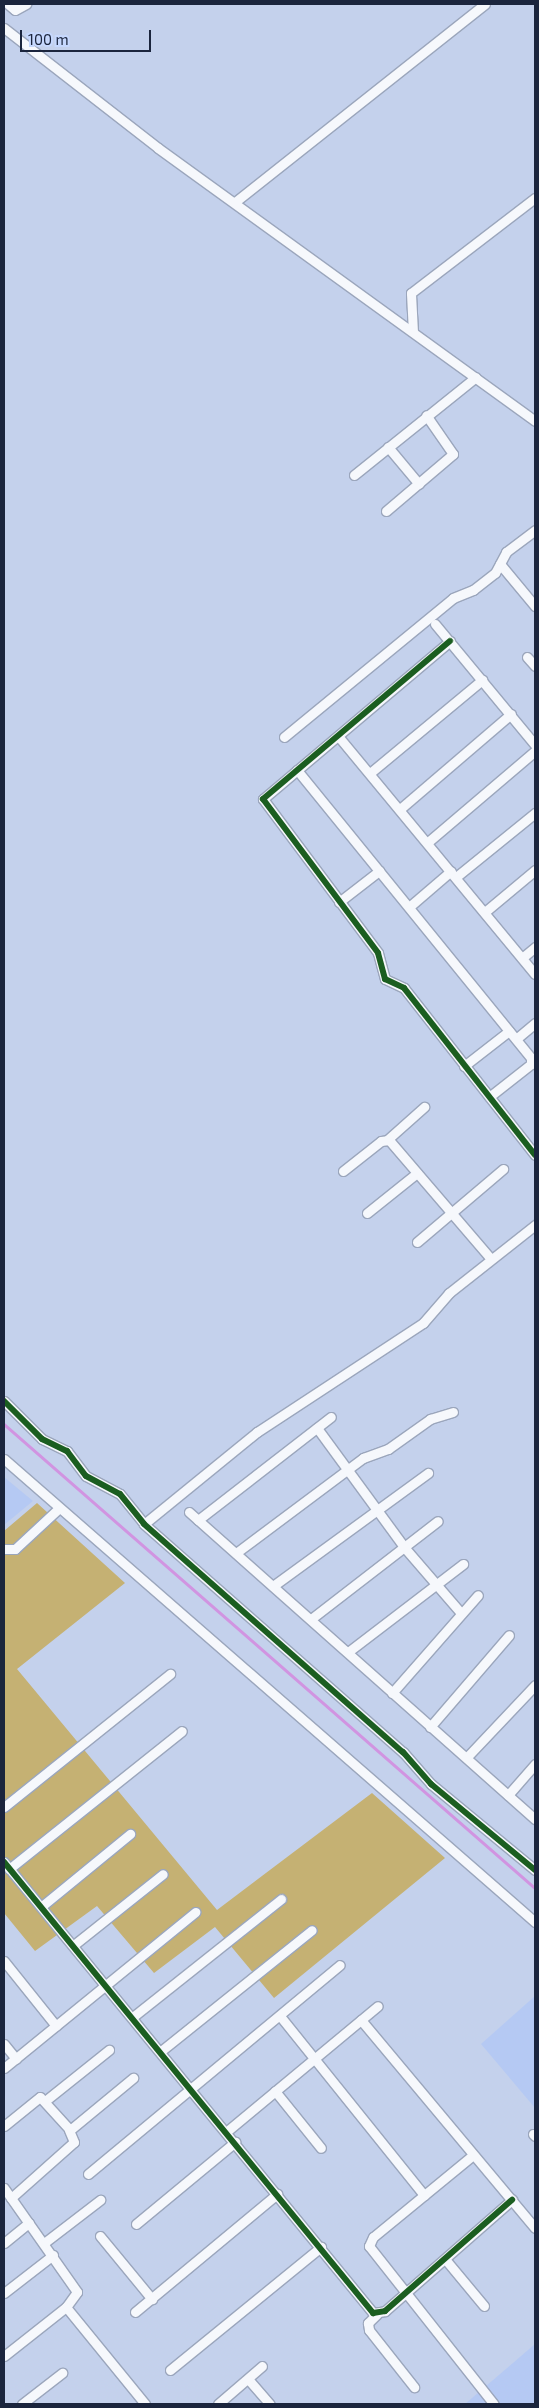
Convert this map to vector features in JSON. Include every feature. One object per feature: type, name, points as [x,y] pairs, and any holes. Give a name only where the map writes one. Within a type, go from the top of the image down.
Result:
[{"type":"street","points":[[8,4],[15,10],[26,4]]},
{"type":"street","points":[[235,202],[485,4]]},
{"type":"street","points":[[4,28],[235,202],[535,422]]},
{"type":"street","points":[[413,332],[411,294],[535,198]]},
{"type":"street","points":[[354,475],[476,377]]},
{"type":"street","points":[[386,511],[454,452],[426,416]]},
{"type":"street","points":[[388,447],[419,484]]},
{"type":"street","points":[[284,738],[453,598],[475,589],[500,564],[506,552],[534,534]]},
{"type":"street","points":[[500,564],[535,606]]},
{"type":"street","points":[[435,624],[535,745]]},
{"type":"street","points":[[450,641],[264,799],[378,954],[385,979],[404,988],[535,1155]]},
{"type":"street","points":[[527,657],[535,666]]},
{"type":"street","points":[[370,773],[482,680]]},
{"type":"street","points":[[400,808],[511,714]]},
{"type":"street","points":[[338,736],[486,911],[535,974]]},
{"type":"street","points":[[428,842],[535,752]]},
{"type":"street","points":[[297,770],[516,1039],[532,1063],[489,1097]]},
{"type":"street","points":[[409,907],[535,812]]},
{"type":"street","points":[[486,911],[535,870]]},
{"type":"street","points":[[338,902],[380,871]]},
{"type":"street","points":[[522,958],[535,947]]},
{"type":"street","points":[[516,1039],[535,1023]]},
{"type":"street","points":[[464,1066],[509,1031]]},
{"type":"street","points":[[343,1171],[387,1140],[424,1107]]},
{"type":"street","points":[[387,1140],[490,1258]]},
{"type":"street","points":[[418,1242],[503,1169]]},
{"type":"street","points":[[367,1213],[417,1173]]},
{"type":"street","points":[[144,1524],[257,1432],[423,1323],[490,1258],[535,1225]]},
{"type":"street","points":[[4,1401],[42,1439],[66,1451],[86,1476],[120,1494],[144,1524],[402,1752],[431,1784],[535,1870]]},
{"type":"street","points":[[236,1553],[348,1470],[430,1420],[453,1412]]},
{"type":"street","points":[[198,1520],[332,1417]]},
{"type":"street","points":[[318,1428],[404,1547],[461,1613]]},
{"type":"street","points":[[4,1459],[58,1509],[535,1922]]},
{"type":"street","points":[[273,1586],[428,1473]]},
{"type":"street","points":[[4,1549],[15,1549],[58,1509]]},
{"type":"street","points":[[189,1512],[535,1819]]},
{"type":"street","points":[[311,1619],[438,1521]]},
{"type":"street","points":[[348,1652],[463,1564]]},
{"type":"street","points":[[392,1693],[478,1595]]},
{"type":"street","points":[[430,1727],[509,1635]]},
{"type":"street","points":[[4,1807],[170,1674]]},
{"type":"street","points":[[466,1757],[535,1684]]},
{"type":"street","points":[[182,1731],[7,1865],[75,1944],[276,2194],[377,2314]]},
{"type":"street","points":[[508,1795],[535,1764]]},
{"type":"street","points":[[42,1906],[130,1834]]},
{"type":"street","points":[[75,1944],[163,1874]]},
{"type":"street","points":[[134,2016],[281,1899]]},
{"type":"street","points":[[4,2068],[195,1912]]},
{"type":"street","points":[[161,2051],[312,1930]]},
{"type":"street","points":[[4,1962],[56,2026]]},
{"type":"street","points":[[88,2174],[340,1965]]},
{"type":"street","points":[[226,2132],[378,2006]]},
{"type":"street","points":[[280,2016],[424,2195]]},
{"type":"street","points":[[361,2020],[535,2228]]},
{"type":"street","points":[[4,2044],[16,2059]]},
{"type":"street","points":[[45,2101],[108,2050]]},
{"type":"street","points":[[69,2130],[133,2078]]},
{"type":"street","points":[[275,2091],[321,2148]]},
{"type":"street","points":[[4,2126],[35,2099],[45,2101],[69,2130],[74,2142],[6,2192],[78,2292],[66,2307],[4,2356]]},
{"type":"street","points":[[136,2224],[235,2142]]},
{"type":"street","points":[[474,2155],[369,2243],[405,2294],[494,2404]]},
{"type":"street","points":[[135,2312],[276,2194]]},
{"type":"street","points":[[44,2243],[100,2200]]},
{"type":"street","points":[[414,2388],[369,2330],[368,2323],[377,2314],[405,2294],[512,2200]]},
{"type":"street","points":[[4,2243],[29,2223]]},
{"type":"street","points":[[100,2236],[152,2299]]},
{"type":"street","points":[[170,2370],[321,2247]]},
{"type":"street","points":[[4,2293],[53,2255]]},
{"type":"street","points":[[445,2259],[484,2306]]},
{"type":"street","points":[[66,2307],[145,2404]]},
{"type":"street","points":[[219,2404],[262,2366]]},
{"type":"street","points":[[22,2404],[62,2373]]},
{"type":"street","points":[[248,2379],[270,2404]]},
{"type":"shaded area","points":[[4,1477],[33,1501],[4,1525]]},
{"type":"shaded area","points":[[37,1503],[125,1583],[17,1669],[217,1910],[372,1793],[445,1858],[274,1998],[215,1927],[154,1973],[97,1906],[35,1951],[4,1913],[4,1531]]},
{"type":"shaded area","points":[[535,1996],[535,2108],[481,2044]]},
{"type":"shaded area","points":[[535,2344],[535,2404],[465,2404]]},
{"type":"waterway","points":[[4,1424],[535,1888]]},
{"type":"cycle path","points":[[450,641],[263,799],[378,953],[385,979],[404,988],[535,1155]]},
{"type":"cycle path","points":[[4,1401],[42,1439],[67,1451],[86,1476],[120,1494],[144,1524],[403,1752],[431,1784],[535,1870]]},
{"type":"cycle path","points":[[4,1862],[373,2313],[385,2311],[512,2200]]}]
